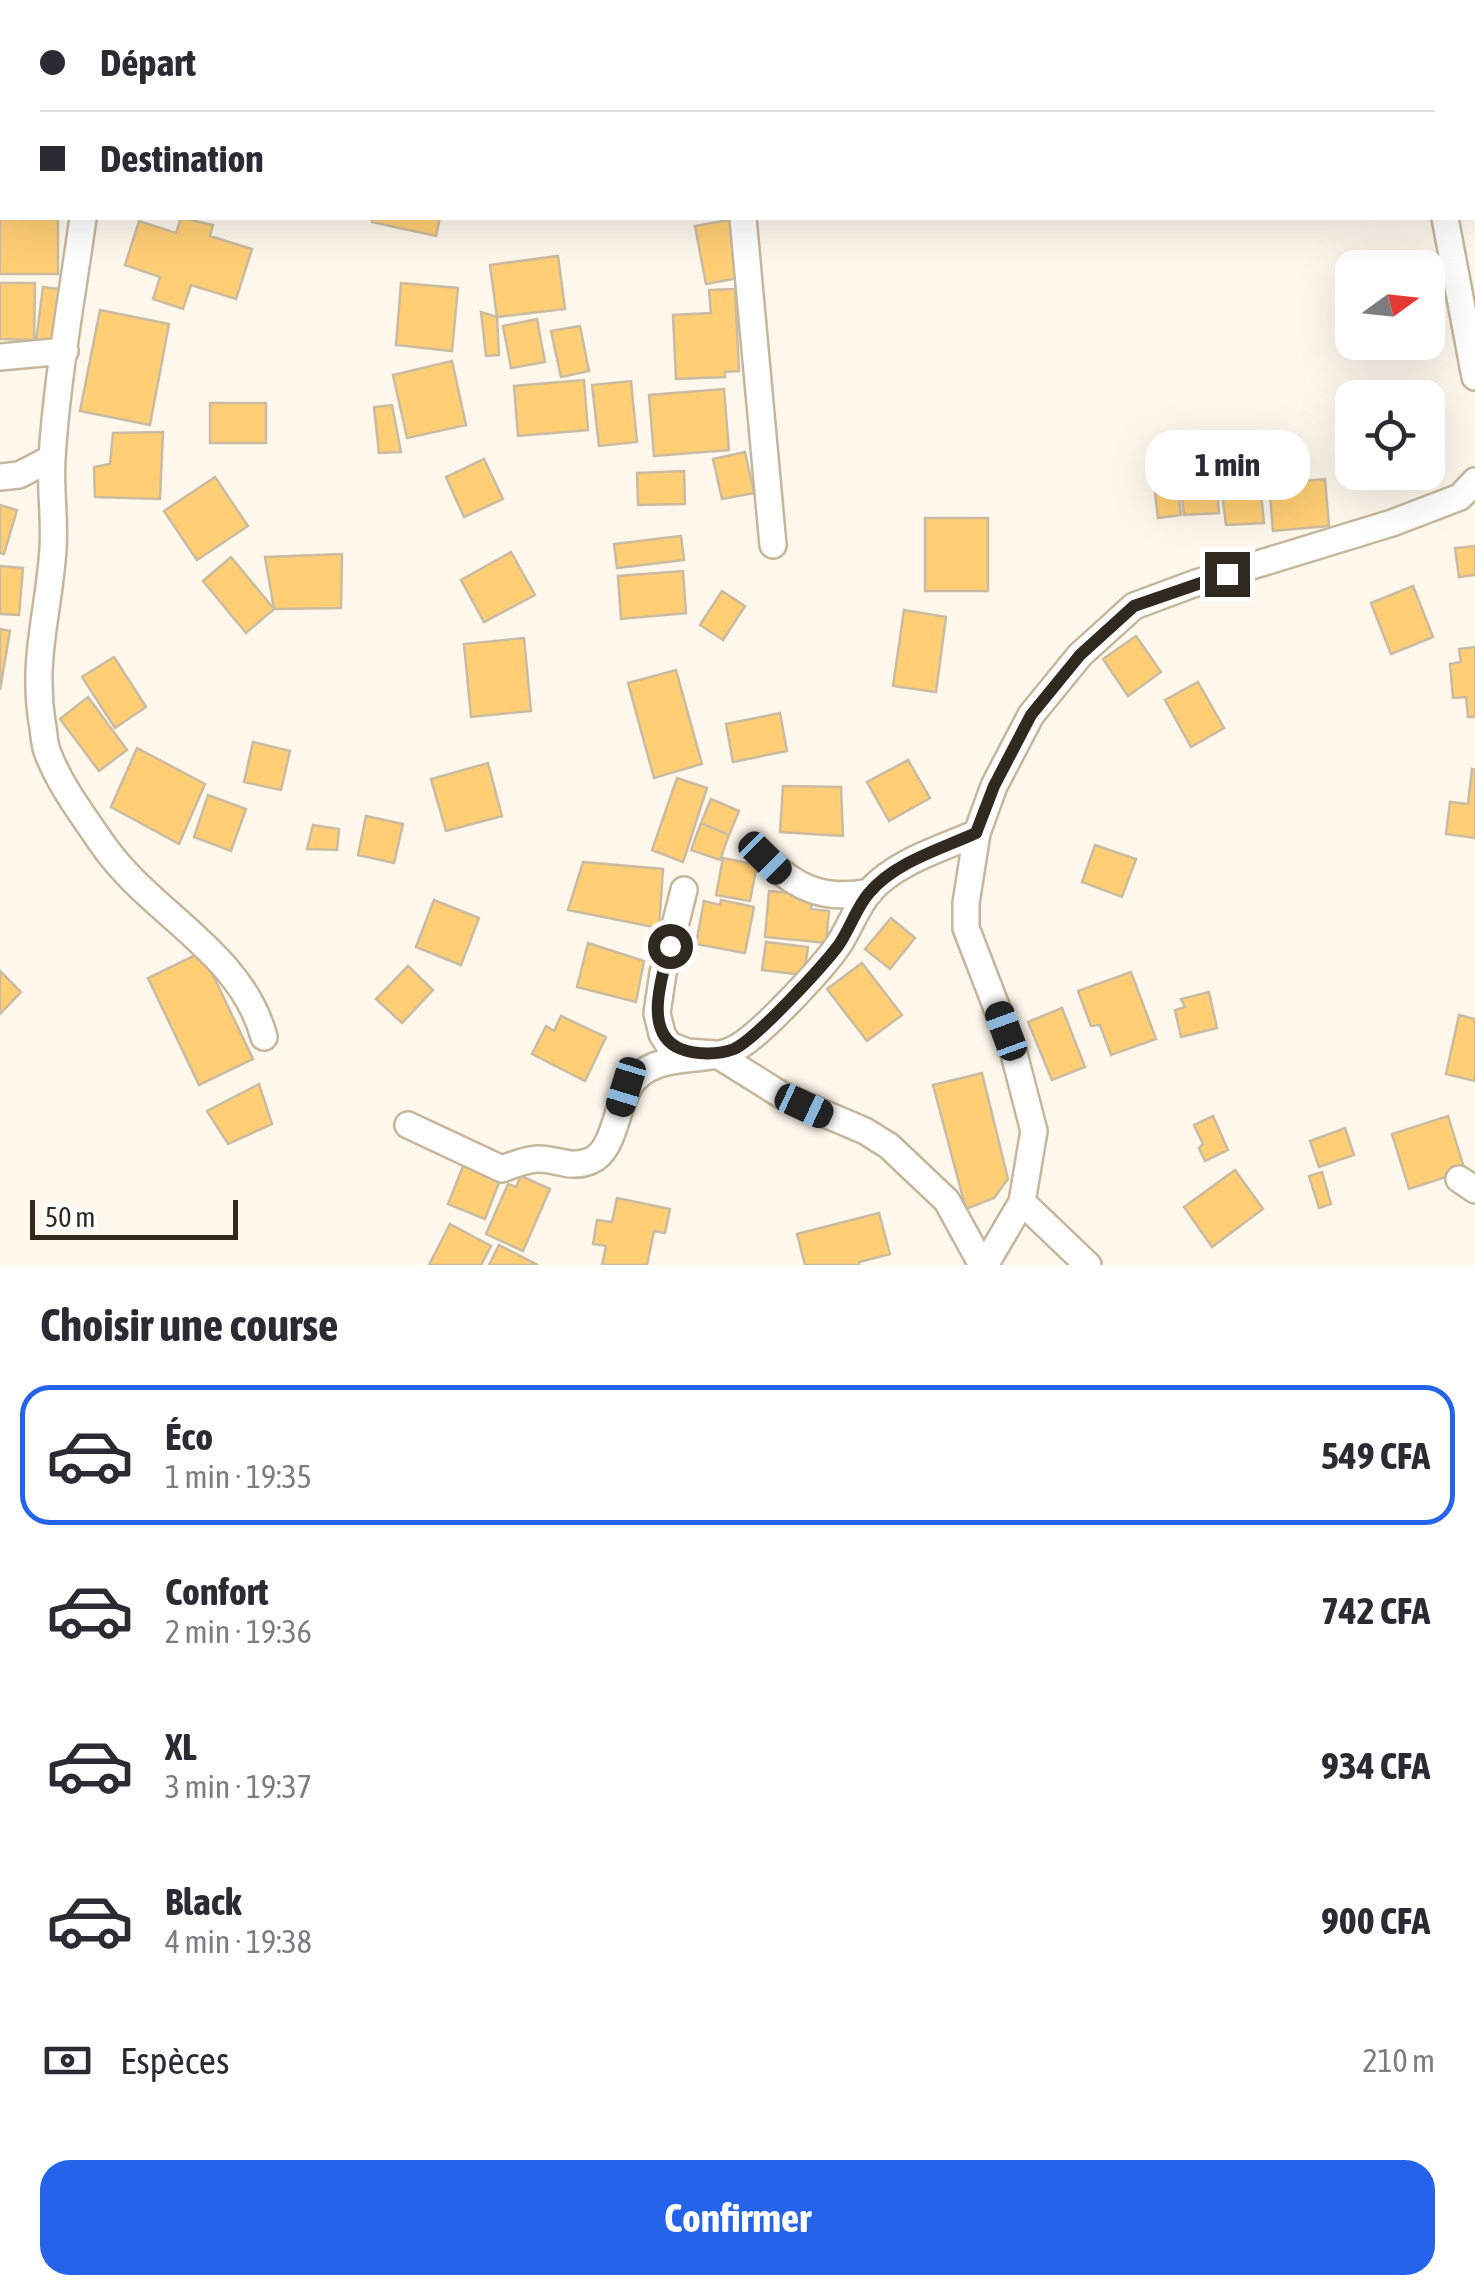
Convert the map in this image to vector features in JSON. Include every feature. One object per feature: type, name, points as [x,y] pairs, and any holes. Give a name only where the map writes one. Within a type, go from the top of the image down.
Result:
[{"type":"street","points":[[82,220],[52,458],[53,549],[38,654],[38,700],[46,750],[74,802],[106,848],[152,900],[214,954],[240,984],[257,1011],[264,1038]]},
{"type":"street","points":[[743,220],[773,546]]},
{"type":"street","points":[[1445,220],[1475,377]]},
{"type":"street","points":[[0,357],[65,351]]},
{"type":"street","points":[[0,477],[18,475],[52,458]]},
{"type":"street","points":[[684,890],[657,1013],[662,1034],[670,1045],[687,1052],[716,1054],[783,1096],[865,1131],[889,1146],[946,1201],[984,1265],[1022,1202],[1034,1131],[1013,1050],[966,928],[966,903],[976,833],[994,786],[1031,715],[1080,655],[1134,606],[1392,523],[1460,497],[1475,481]]},
{"type":"street","points":[[408,1125],[502,1169],[540,1158],[567,1166],[594,1160],[610,1136],[626,1087],[640,1074],[658,1064],[736,1048],[757,1032],[838,946],[870,892],[901,867],[976,833]]},
{"type":"street","points":[[765,858],[799,885],[823,894],[845,897],[870,892]]},
{"type":"street","points":[[1022,1202],[1088,1265]]},
{"type":"building","points":[[0,220],[58,220],[58,274],[0,274]]},
{"type":"building","points":[[180,220],[190,220],[213,225],[210,236],[252,249],[236,299],[191,285],[183,309],[153,299],[160,277],[125,265],[139,221],[176,233]]},
{"type":"building","points":[[372,220],[440,220],[436,236]]},
{"type":"building","points":[[734,220],[744,277],[706,284],[695,226]]},
{"type":"building","points":[[558,256],[565,309],[497,317],[490,265]]},
{"type":"building","points":[[0,283],[35,283],[34,340],[0,339]]},
{"type":"building","points":[[401,283],[458,288],[452,351],[396,345]]},
{"type":"building","points":[[43,287],[69,290],[62,345],[36,341]]},
{"type":"building","points":[[735,289],[739,371],[725,372],[725,377],[676,379],[673,315],[711,313],[709,290]]},
{"type":"building","points":[[100,310],[169,324],[150,425],[80,411]]},
{"type":"building","points":[[481,312],[497,317],[499,355],[486,356]]},
{"type":"building","points":[[537,319],[545,362],[511,368],[503,326]]},
{"type":"building","points":[[580,326],[589,371],[561,377],[551,331]]},
{"type":"building","points":[[452,361],[466,425],[407,438],[393,375]]},
{"type":"building","points":[[584,380],[588,430],[518,436],[514,386]]},
{"type":"building","points":[[631,381],[637,442],[599,446],[592,385]]},
{"type":"building","points":[[724,389],[729,450],[654,456],[649,395]]},
{"type":"building","points":[[210,403],[266,403],[266,443],[210,443]]},
{"type":"building","points":[[392,405],[401,452],[379,453],[374,407]]},
{"type":"building","points":[[163,432],[160,499],[95,497],[94,467],[110,464],[113,433]]},
{"type":"building","points":[[745,452],[754,493],[722,499],[713,459]]},
{"type":"building","points":[[484,459],[503,499],[464,517],[446,477]]},
{"type":"building","points":[[684,471],[685,504],[638,505],[637,473]]},
{"type":"building","points":[[1176,473],[1181,515],[1158,518],[1153,476]]},
{"type":"building","points":[[1259,474],[1264,523],[1226,525],[1220,477]]},
{"type":"building","points":[[215,477],[248,526],[197,560],[164,511]]},
{"type":"building","points":[[1325,479],[1329,526],[1273,531],[1269,484]]},
{"type":"building","points":[[1217,488],[1219,513],[1184,515],[1181,489]]},
{"type":"building","points":[[0,505],[17,510],[4,554],[0,553]]},
{"type":"building","points":[[925,518],[988,518],[988,591],[925,591]]},
{"type":"building","points":[[681,536],[684,560],[617,568],[614,544]]},
{"type":"building","points":[[1475,546],[1475,575],[1459,577],[1455,548]]},
{"type":"building","points":[[511,552],[535,595],[484,622],[461,580]]},
{"type":"building","points":[[342,554],[341,608],[274,609],[265,557]]},
{"type":"building","points":[[231,557],[274,609],[246,633],[203,581]]},
{"type":"building","points":[[0,566],[23,568],[19,615],[0,614]]},
{"type":"building","points":[[683,571],[686,613],[621,619],[618,576]]},
{"type":"building","points":[[1413,586],[1433,637],[1391,654],[1371,603]]},
{"type":"building","points":[[722,591],[745,606],[723,640],[700,625]]},
{"type":"building","points":[[904,610],[946,617],[936,692],[893,686]]},
{"type":"building","points":[[0,629],[10,631],[0,690]]},
{"type":"building","points":[[1136,636],[1161,672],[1128,696],[1103,659]]},
{"type":"building","points":[[524,638],[531,711],[471,717],[464,644]]},
{"type":"building","points":[[1475,647],[1475,717],[1468,717],[1466,697],[1453,698],[1450,664],[1461,662],[1459,649]]},
{"type":"building","points":[[114,657],[146,707],[115,728],[82,677]]},
{"type":"building","points":[[676,670],[702,764],[654,778],[628,683]]},
{"type":"building","points":[[1198,682],[1224,728],[1191,747],[1165,700]]},
{"type":"building","points":[[88,697],[127,750],[99,771],[60,719]]},
{"type":"building","points":[[780,713],[787,751],[733,762],[726,724]]},
{"type":"building","points":[[253,742],[290,751],[281,790],[244,782]]},
{"type":"building","points":[[137,748],[205,784],[179,844],[111,807]]},
{"type":"building","points":[[908,760],[930,798],[889,821],[867,782]]},
{"type":"building","points":[[488,763],[502,816],[446,831],[431,779]]},
{"type":"building","points":[[1472,769],[1475,838],[1446,834],[1450,802],[1468,804]]},
{"type":"building","points":[[677,778],[707,788],[683,862],[652,850]]},
{"type":"building","points":[[783,786],[841,787],[843,836],[780,832]]},
{"type":"building","points":[[208,795],[246,809],[231,851],[194,837]]},
{"type":"building","points":[[711,799],[739,811],[729,835],[701,823]]},
{"type":"building","points":[[366,816],[403,824],[394,863],[358,855]]},
{"type":"building","points":[[701,823],[729,835],[720,860],[691,850]]},
{"type":"building","points":[[313,825],[339,829],[337,850],[307,849]]},
{"type":"building","points":[[1095,845],[1136,859],[1122,897],[1082,882]]},
{"type":"building","points":[[723,858],[757,865],[750,901],[716,895]]},
{"type":"building","points":[[583,862],[663,869],[659,928],[568,910]]},
{"type":"building","points":[[769,891],[813,895],[811,909],[829,911],[826,943],[765,937]]},
{"type":"building","points":[[434,900],[479,918],[461,965],[416,947]]},
{"type":"building","points":[[721,900],[754,907],[745,953],[696,944],[704,901],[720,905]]},
{"type":"building","points":[[891,918],[915,938],[890,969],[865,949]]},
{"type":"building","points":[[766,942],[808,947],[804,975],[762,970]]},
{"type":"building","points":[[588,943],[644,961],[636,1002],[577,987]]},
{"type":"building","points":[[202,952],[253,1059],[199,1085],[148,978]]},
{"type":"building","points":[[862,963],[902,1015],[867,1041],[827,989]]},
{"type":"building","points":[[408,966],[433,990],[402,1023],[376,999]]},
{"type":"building","points":[[0,971],[21,992],[0,1014]]},
{"type":"building","points":[[1131,972],[1156,1039],[1111,1055],[1100,1025],[1091,1026],[1078,991]]},
{"type":"building","points":[[1209,992],[1217,1028],[1181,1037],[1175,1010],[1185,1007],[1181,999]]},
{"type":"building","points":[[1062,1008],[1085,1067],[1052,1080],[1028,1022]]},
{"type":"building","points":[[1459,1015],[1475,1019],[1475,1081],[1446,1074]]},
{"type":"building","points":[[561,1016],[606,1037],[585,1081],[532,1054],[546,1026],[554,1031]]},
{"type":"building","points":[[982,1073],[1008,1179],[994,1198],[966,1209],[933,1085]]},
{"type":"building","points":[[259,1084],[272,1124],[228,1144],[207,1111]]},
{"type":"building","points":[[1213,1116],[1228,1150],[1205,1161],[1199,1148],[1203,1144],[1194,1125]]},
{"type":"building","points":[[1448,1116],[1465,1171],[1409,1189],[1392,1134]]},
{"type":"building","points":[[1345,1128],[1354,1155],[1319,1167],[1310,1141]]},
{"type":"building","points":[[465,1161],[501,1177],[485,1219],[448,1204]]},
{"type":"building","points":[[1235,1170],[1263,1209],[1212,1247],[1184,1207]]},
{"type":"building","points":[[1322,1172],[1331,1204],[1319,1208],[1309,1176]]},
{"type":"building","points":[[521,1176],[550,1189],[523,1251],[486,1234],[508,1184],[516,1187]]},
{"type":"building","points":[[617,1198],[670,1209],[665,1233],[654,1231],[647,1265],[602,1265],[606,1246],[593,1244],[597,1220],[612,1222]]},
{"type":"building","points":[[879,1213],[890,1254],[859,1265],[805,1265],[797,1234]]},
{"type":"building","points":[[450,1224],[491,1246],[481,1265],[429,1265]]},
{"type":"building","points":[[499,1245],[538,1265],[489,1265]]},
{"type":"route","points":[[670,946],[657,1013],[662,1034],[670,1045],[687,1052],[716,1054],[736,1048],[757,1032],[838,946],[870,892],[901,867],[976,833],[994,786],[1031,715],[1080,655],[1134,606],[1227,574]]}]
